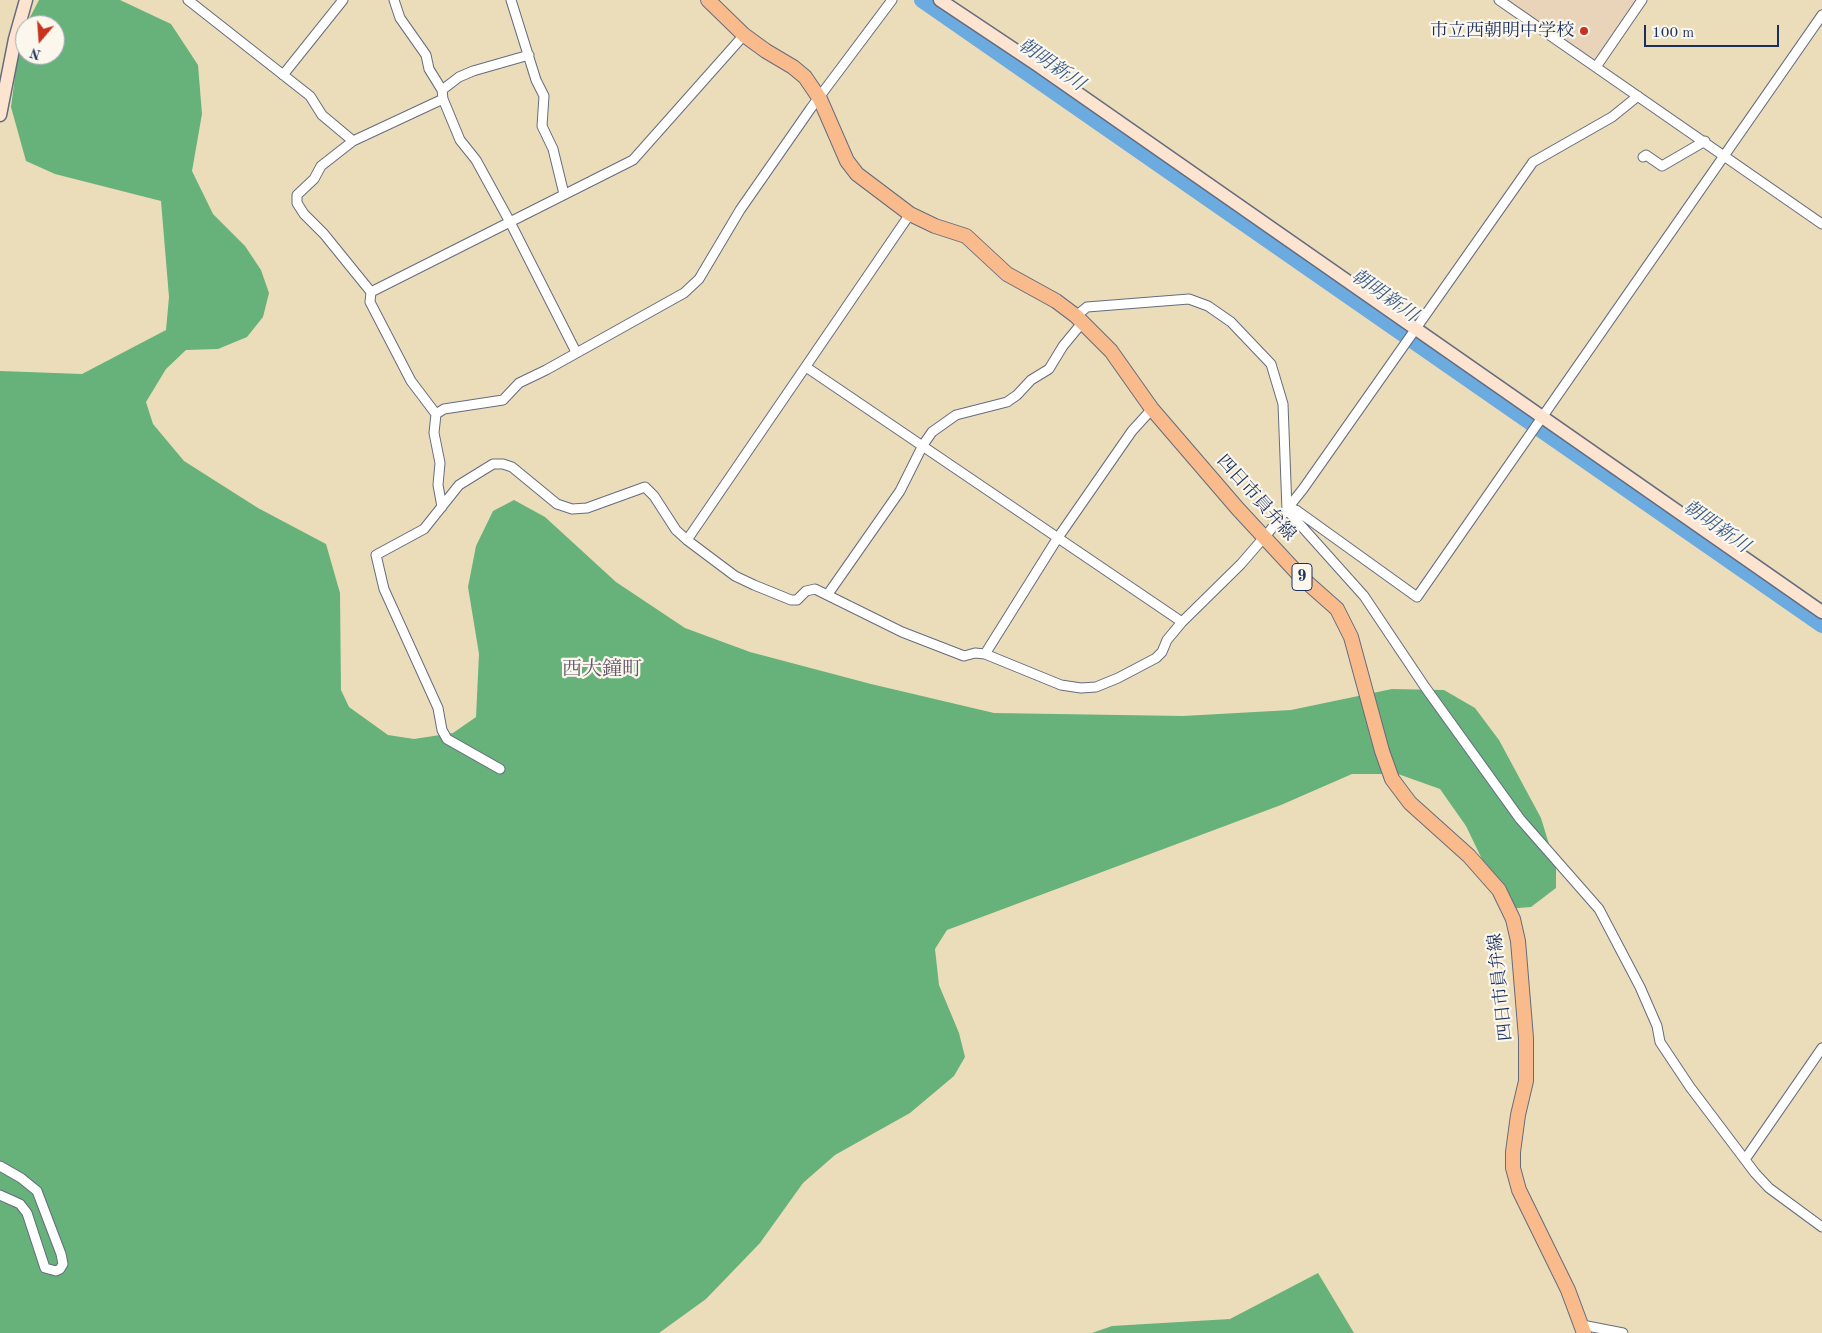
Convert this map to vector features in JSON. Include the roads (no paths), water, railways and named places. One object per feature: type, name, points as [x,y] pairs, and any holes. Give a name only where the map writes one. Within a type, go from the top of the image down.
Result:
[{"type":"main road","name":"四日市員弁線","points":[[708,0],[744,35],[805,77],[820,99],[847,161],[857,174],[910,214],[935,226],[966,236],[1007,274],[1056,301],[1079,320],[1110,351],[1152,409],[1238,509],[1302,578],[1337,609],[1351,637],[1382,751],[1392,779],[1410,803],[1469,856],[1499,890],[1513,919],[1518,941],[1526,1038],[1526,1081],[1518,1115],[1513,1152],[1513,1168],[1519,1190],[1544,1240],[1583,1329]]},
{"type":"street","points":[[0,115],[15,39],[26,0]]},
{"type":"street","points":[[188,0],[310,96],[322,115],[353,141]]},
{"type":"street","points":[[283,75],[343,0]]},
{"type":"street","points":[[394,0],[400,18],[426,55],[429,69],[442,94],[460,140],[476,160],[510,222],[576,352]]},
{"type":"street","points":[[511,0],[530,55],[536,80],[544,96],[542,126],[553,149],[564,194]]},
{"type":"street","points":[[436,414],[444,409],[503,400],[519,383],[546,370],[684,293],[699,279],[740,210],[811,108],[820,99],[892,0]]},
{"type":"street","points":[[940,0],[1414,331],[1537,422],[1822,612]]},
{"type":"street","points":[[1499,0],[1705,141],[1822,224]]},
{"type":"street","points":[[1596,67],[1642,0]]},
{"type":"street","points":[[1287,510],[1296,510],[1417,596],[1822,15]]},
{"type":"street","points":[[371,292],[633,160],[744,35]]},
{"type":"street","points":[[445,504],[438,486],[440,463],[434,433],[436,414],[412,382],[370,302],[371,292],[324,234],[304,214],[297,203],[298,195],[314,179],[321,166],[353,141],[442,94],[459,77],[473,71],[530,55]]},
{"type":"street","points":[[1268,533],[1287,510],[1533,162],[1612,117],[1638,96]]},
{"type":"street","points":[[1643,157],[1646,155],[1662,166],[1705,141]]},
{"type":"street","points":[[687,540],[910,214]]},
{"type":"street","points":[[828,594],[900,491],[922,445],[932,432],[950,418],[1007,402],[1017,395],[1031,380],[1049,370],[1087,307],[1189,299],[1208,306],[1231,322],[1271,364],[1284,404],[1287,510],[1364,596],[1425,687],[1520,819],[1598,909],[1640,987],[1657,1026],[1660,1042],[1690,1086],[1746,1158],[1755,1173],[1770,1188],[1822,1227]]},
{"type":"street","points":[[806,367],[1182,622]]},
{"type":"street","points":[[985,654],[1057,539],[1132,431],[1152,409]]},
{"type":"street","points":[[500,769],[447,739],[442,730],[438,708],[384,589],[376,555],[424,529],[459,485],[493,464],[503,464],[512,467],[557,504],[572,508],[587,508],[645,487],[654,496],[676,530],[735,576],[791,600],[797,600],[806,591],[815,589],[902,632],[964,656],[975,653],[985,654],[1061,685],[1081,688],[1096,687],[1156,658],[1162,652],[1167,640],[1182,622],[1241,564],[1259,543],[1238,509]]},
{"type":"street","points":[[1746,1158],[1822,1048]]},
{"type":"street","points":[[0,1166],[21,1178],[37,1191],[61,1254],[63,1264],[60,1269],[56,1272],[45,1268],[27,1213],[20,1204],[0,1195]]},
{"type":"street","points":[[1583,1329],[1623,1333]]},
{"type":"waterway","name":"朝明新川","points":[[922,0],[1822,625]]},
{"type":"place","name":"市立西朝明中学校","points":[[1584,31]]},
{"type":"district","name":"西大鐘町","points":[[602,670]]}]
